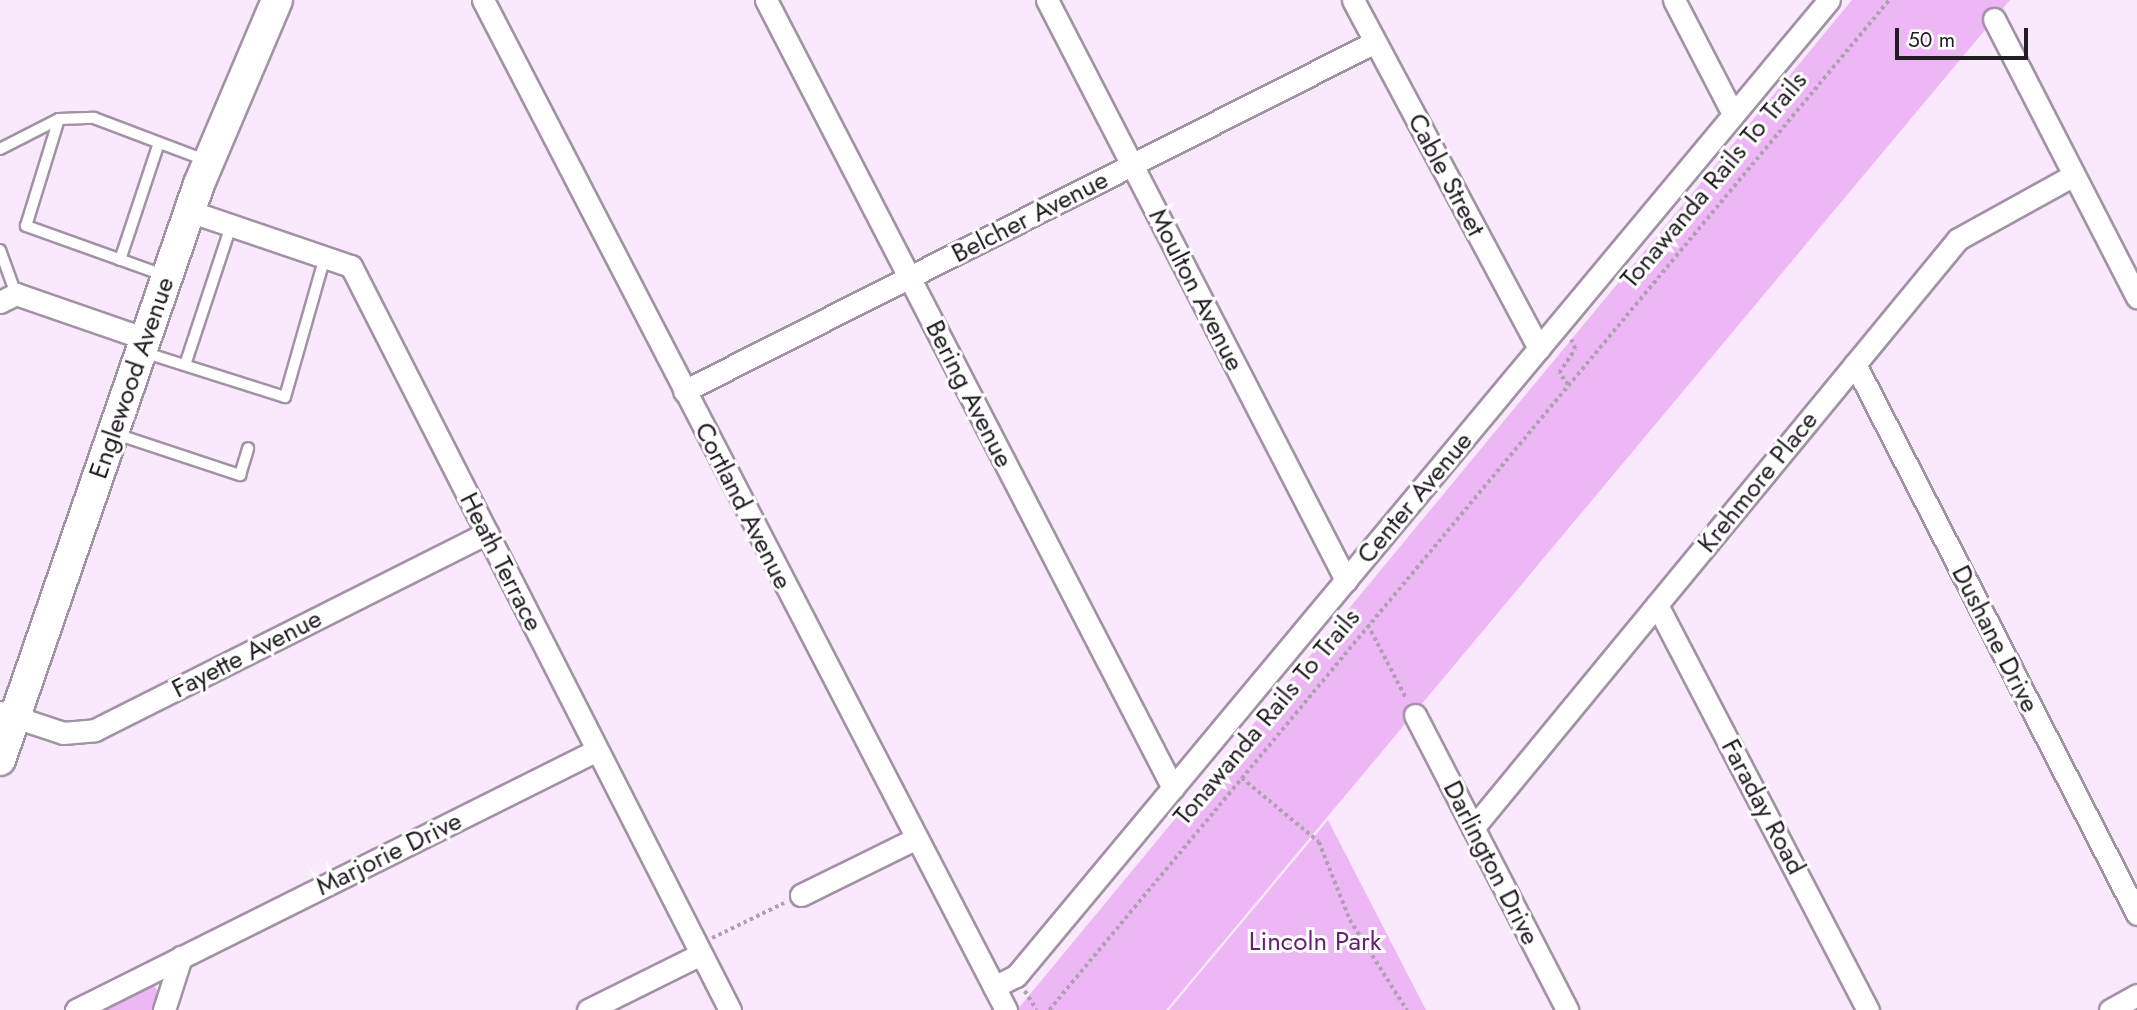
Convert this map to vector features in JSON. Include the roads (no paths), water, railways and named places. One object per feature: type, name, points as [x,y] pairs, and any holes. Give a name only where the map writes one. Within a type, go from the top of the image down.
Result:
[{"type":"street","name":"Englewood Avenue","points":[[0,760],[8,715],[114,433],[189,211],[277,0]]},
{"type":"street","name":"Cortland Avenue","points":[[483,0],[915,839],[1006,1010]]},
{"type":"street","name":"Bering Avenue","points":[[766,0],[1173,788]]},
{"type":"street","name":"Moulton Avenue","points":[[1046,0],[1346,580]]},
{"type":"street","name":"Cable Street","points":[[1353,0],[1539,349]]},
{"type":"street","points":[[1674,0],[1733,114]]},
{"type":"street","name":"Center Avenue","points":[[994,987],[1016,975],[1829,0]]},
{"type":"street","points":[[1994,19],[2137,297]]},
{"type":"street","name":"Belcher Avenue","points":[[684,390],[1375,42]]},
{"type":"street","name":"Krehmore Place","points":[[1473,828],[1958,239],[2074,175]]},
{"type":"street","name":"Heath Terrace","points":[[189,211],[351,266],[730,1010]]},
{"type":"street","points":[[8,298],[144,345]]},
{"type":"street","name":"Dushane Drive","points":[[1855,364],[2137,914]]},
{"type":"street","name":"Fayette Avenue","points":[[8,715],[63,733],[95,730],[487,533]]},
{"type":"street","name":"Faraday Road","points":[[1657,605],[1868,1010]]},
{"type":"street","name":"Darlington Drive","points":[[1415,715],[1567,1010]]},
{"type":"street","name":"Marjorie Drive","points":[[76,1010],[597,750]]},
{"type":"street","points":[[801,895],[915,839]]},
{"type":"street","points":[[588,1010],[699,950]]},
{"type":"street","points":[[164,1010],[181,957]]},
{"type":"street","points":[[2110,1010],[2137,995]]},
{"type":"lane","points":[[0,149],[60,119],[94,118],[208,161]]},
{"type":"lane","points":[[60,119],[26,226],[167,276]]},
{"type":"lane","points":[[120,260],[159,143]]},
{"type":"lane","points":[[185,365],[231,226]]},
{"type":"lane","points":[[0,250],[8,298]]},
{"type":"lane","points":[[144,345],[185,365],[285,397],[325,257]]},
{"type":"lane","points":[[114,433],[240,475],[248,448]]},
{"type":"park label","name":"Lincoln Park","points":[[1315,942]]}]
